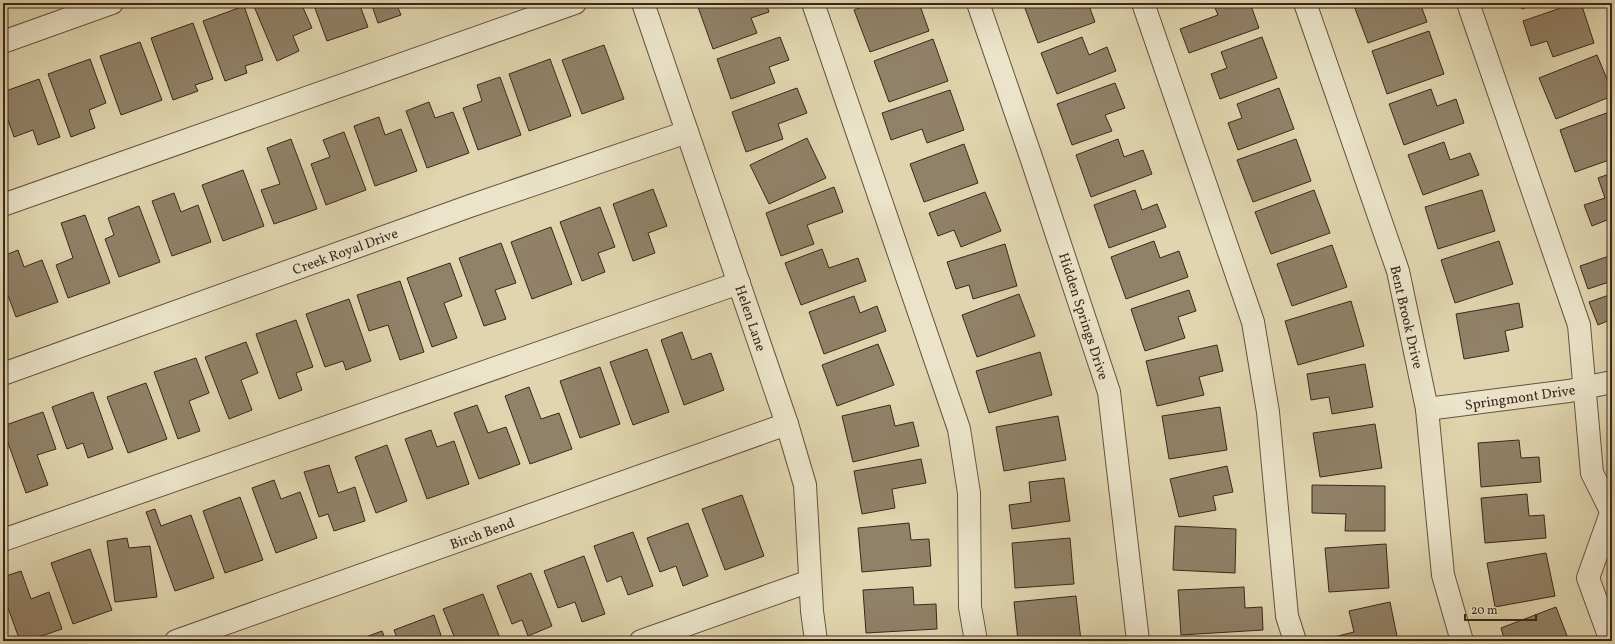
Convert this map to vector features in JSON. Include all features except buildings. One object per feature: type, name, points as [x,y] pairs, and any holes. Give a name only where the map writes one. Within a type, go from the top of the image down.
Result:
[{"type":"street","points":[[3,42],[112,3]]},
{"type":"street","points":[[3,205],[574,3]]},
{"type":"street","name":"Helen Lane","points":[[643,3],[787,424],[805,484],[812,611],[816,641]]},
{"type":"street","points":[[812,3],[959,429],[968,493],[970,607],[976,641]]},
{"type":"street","name":"Hidden Springs Drive","points":[[978,3],[1109,392],[1138,641]]},
{"type":"street","points":[[1143,3],[1253,322],[1268,412],[1287,616],[1295,641]]},
{"type":"street","name":"Bent Brook Drive","points":[[1305,3],[1398,271],[1427,409],[1443,575],[1462,641]]},
{"type":"street","points":[[1468,3],[1579,325],[1592,473],[1611,513],[1588,578],[1611,641]]},
{"type":"street","name":"Creek Royal Drive","points":[[3,374],[470,206],[687,132]]},
{"type":"street","points":[[3,540],[739,283]]},
{"type":"street","name":"Springmont Drive","points":[[1427,409],[1569,391],[1612,382]]},
{"type":"street","name":"Birch Bend","points":[[176,641],[787,424]]},
{"type":"street","points":[[641,641],[810,581]]}]
